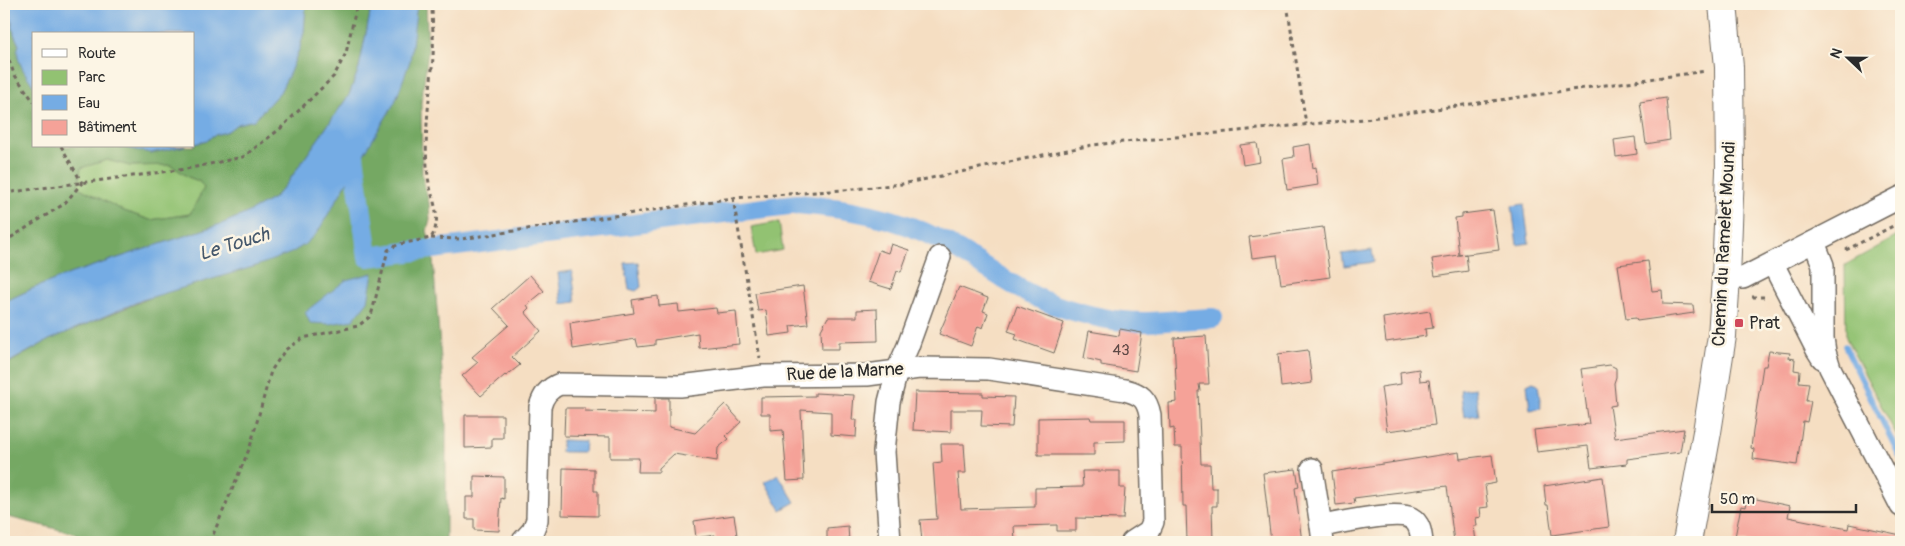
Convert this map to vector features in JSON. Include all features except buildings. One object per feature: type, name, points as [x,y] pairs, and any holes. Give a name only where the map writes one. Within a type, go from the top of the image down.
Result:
[{"type":"main road","name":"Chemin du Ramelet Moundi","points":[[1687,542],[1722,336],[1726,278],[1730,171],[1729,67],[1723,4]]},
{"type":"street","points":[[1726,278],[1744,278],[1901,197]]},
{"type":"street","points":[[1814,242],[1823,265],[1823,338],[1830,368]]},
{"type":"street","points":[[890,542],[884,452],[889,402],[897,371],[940,257]]},
{"type":"street","points":[[1773,264],[1817,350],[1830,368],[1901,506]]},
{"type":"street","name":"Rue de la Marne","points":[[522,542],[533,530],[537,520],[540,407],[542,398],[553,386],[560,384],[680,386],[763,376],[867,375],[919,368],[989,369],[1125,390],[1143,396],[1148,403],[1150,415],[1153,522],[1149,531],[1132,542]]},
{"type":"street","points":[[1312,469],[1322,534],[1392,515],[1411,518],[1421,532],[1422,542]]},
{"type":"path","points":[[4,193],[186,169],[242,157],[280,130],[334,76],[346,53],[357,4]]},
{"type":"path","points":[[431,238],[436,230],[438,216],[428,180],[425,150],[433,56],[432,4]]},
{"type":"path","points":[[1287,4],[1306,124]]},
{"type":"path","points":[[4,45],[14,74],[32,99]]},
{"type":"path","points":[[210,542],[250,447],[271,371],[285,350],[303,338],[358,326],[371,316],[388,250],[399,244],[431,238],[461,239],[733,198],[902,184],[1092,145],[1364,118],[1729,67]]},
{"type":"path","points":[[62,148],[82,183]]},
{"type":"path","points":[[4,242],[64,204],[82,183]]},
{"type":"path","points":[[733,198],[763,376]]},
{"type":"green space","points":[[306,4],[372,4],[359,68],[349,95],[288,182],[274,198],[245,214],[221,224],[72,273],[4,302],[4,6],[8,6],[10,10],[14,34],[19,45],[20,60],[32,83],[32,148],[126,148],[151,153],[175,148],[195,148],[195,144],[207,141],[212,136],[228,131],[237,124],[254,120],[280,92],[300,47],[304,32]],"holes":[[[107,160],[130,166],[171,165],[188,177],[199,181],[204,188],[190,214],[150,220],[124,211],[78,187],[81,168]]]},
{"type":"green space","points":[[416,4],[426,4],[428,52],[421,103],[422,175],[429,203],[430,220],[427,231],[432,247],[446,421],[446,542],[87,542],[73,533],[4,516],[4,366],[49,340],[157,295],[256,266],[320,227],[398,95]]},
{"type":"green space","points":[[107,160],[130,166],[171,165],[188,177],[199,181],[204,188],[190,214],[150,220],[124,211],[78,188],[80,168]]},
{"type":"green space","points":[[779,222],[783,250],[756,255],[751,227]]},
{"type":"green space","points":[[1901,234],[1901,444],[1846,338],[1845,265]]},
{"type":"water","points":[[8,4],[306,4],[304,32],[300,47],[280,92],[254,120],[237,124],[228,131],[212,136],[207,141],[195,144],[195,32],[32,32],[32,84],[19,61],[19,45],[14,34],[10,10],[8,6],[4,6]]},
{"type":"water","name":"Le Touch","points":[[372,4],[417,4],[410,61],[395,102],[317,233],[304,245],[291,253],[256,266],[142,300],[49,340],[4,365],[4,302],[72,273],[221,224],[245,214],[274,198],[288,182],[349,95],[359,68]]},
{"type":"water","points":[[126,148],[175,148],[151,153]]},
{"type":"water","points":[[1524,204],[1529,243],[1517,245],[1512,206]]},
{"type":"water","points":[[1372,250],[1374,262],[1344,266],[1342,254]]},
{"type":"water","points":[[638,262],[641,287],[636,291],[629,289],[625,263]]},
{"type":"water","points":[[572,271],[576,302],[562,304],[558,273]]},
{"type":"water","points":[[373,273],[368,301],[353,320],[330,324],[310,323],[305,312],[346,280]]},
{"type":"water","points":[[1533,382],[1538,384],[1541,408],[1530,410],[1527,385]]},
{"type":"water","points":[[1475,388],[1479,415],[1464,417],[1460,390]]},
{"type":"water","points":[[562,440],[585,441],[584,452],[561,452]]},
{"type":"water","points":[[778,474],[795,502],[781,510],[765,482]]},
{"type":"waterway","points":[[352,142],[368,257],[797,204],[852,211],[906,225],[940,240],[1040,299],[1077,312],[1101,318],[1136,322],[1213,318]]},
{"type":"waterway","points":[[1845,346],[1901,459]]},
{"type":"place","name":"Prat","points":[[1739,323]]}]
